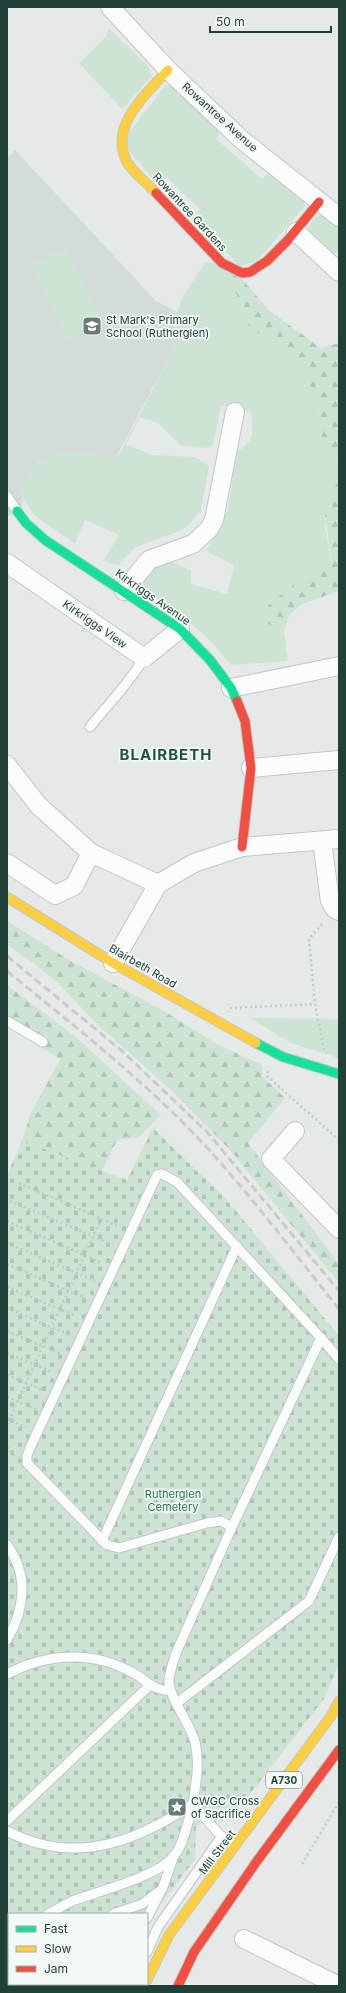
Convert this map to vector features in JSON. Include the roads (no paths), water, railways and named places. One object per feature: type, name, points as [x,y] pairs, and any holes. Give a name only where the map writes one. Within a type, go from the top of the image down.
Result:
[{"type":"main road","name":"Rowantree Gardens","points":[[168,70],[129,115],[122,140],[127,162],[222,263],[236,272],[251,272],[296,232],[319,202]]},
{"type":"main road","name":"Kirkriggs Avenue","points":[[17,511],[26,523],[45,540],[180,629],[210,660],[231,688],[245,721],[251,768],[242,847]]},
{"type":"main road","name":"Blairbeth Road","points":[[7,897],[113,963],[197,1009],[231,1031],[283,1057],[339,1074]]},
{"type":"main road","name":"Mill Street","points":[[148,1978],[169,1935],[241,1845],[331,1716],[339,1701]]},
{"type":"main road","name":"A730","points":[[178,1986],[194,1952],[263,1847],[339,1750]]},
{"type":"street","name":"Rowantree Avenue","points":[[110,7],[168,70],[242,140],[339,217]]},
{"type":"street","points":[[296,232],[339,272]]},
{"type":"street","points":[[124,591],[149,560],[193,544],[209,529],[214,520],[235,412]]},
{"type":"street","name":"Kirkriggs View","points":[[7,563],[144,658]]},
{"type":"street","points":[[144,658],[180,629]]},
{"type":"street","points":[[231,688],[339,666]]},
{"type":"street","points":[[251,768],[339,760]]},
{"type":"street","points":[[7,765],[38,805],[91,853],[158,884]]},
{"type":"street","points":[[113,963],[158,884],[194,863],[242,847],[331,840],[330,901],[337,910]]},
{"type":"street","points":[[7,863],[55,895],[74,886],[91,853]]},
{"type":"street","points":[[295,1131],[271,1159],[339,1229]]},
{"type":"street","points":[[244,1939],[339,1986]]},
{"type":"lane","points":[[7,496],[17,511]]},
{"type":"lane","points":[[90,727],[111,700],[131,679],[144,658]]},
{"type":"lane","points":[[7,1021],[43,1042]]},
{"type":"lane","points":[[232,1526],[221,1521],[207,1522],[119,1548],[112,1548],[102,1541],[27,1463],[26,1456],[157,1176],[162,1174],[177,1182],[339,1359]]},
{"type":"lane","points":[[102,1541],[237,1246]]},
{"type":"lane","points":[[148,1916],[183,1838],[193,1804],[198,1772],[195,1742],[171,1691],[169,1682],[176,1653],[232,1526],[321,1338]]},
{"type":"lane","points":[[177,1703],[309,1601],[339,1537]]},
{"type":"lane","points":[[7,1545],[18,1564],[22,1579],[23,1593],[21,1610],[17,1623],[7,1640]]},
{"type":"lane","points":[[7,1674],[35,1661],[61,1656],[73,1656],[112,1664],[134,1673],[158,1690],[171,1691]]},
{"type":"lane","points":[[7,1821],[150,1685]]},
{"type":"lane","points":[[10,1833],[53,1846],[81,1848],[98,1847],[138,1835],[159,1825],[193,1804]]},
{"type":"lane","points":[[193,1804],[226,1842],[241,1845]]},
{"type":"lane","points":[[148,1950],[158,1927],[222,1836]]},
{"type":"lane","points":[[50,1913],[70,1902],[148,1874],[161,1867],[175,1855]]},
{"type":"lane","points":[[116,1913],[142,1904],[153,1897],[165,1881]]},
{"type":"railway","points":[[7,956],[122,1051],[208,1133],[339,1291]]},
{"type":"railway","points":[[7,971],[82,1032],[154,1095],[200,1140],[254,1202],[339,1309]]},
{"type":"place","name":"St Mark's Primary School (Rutherglen)","points":[[92,326]]},
{"type":"place","name":"CWGC Cross of Sacrifice","points":[[177,1807]]},
{"type":"district","name":"BLAIRBETH","points":[[166,755]]},
{"type":"park label","name":"Rutherglen Cemetery","points":[[173,1500]]}]
